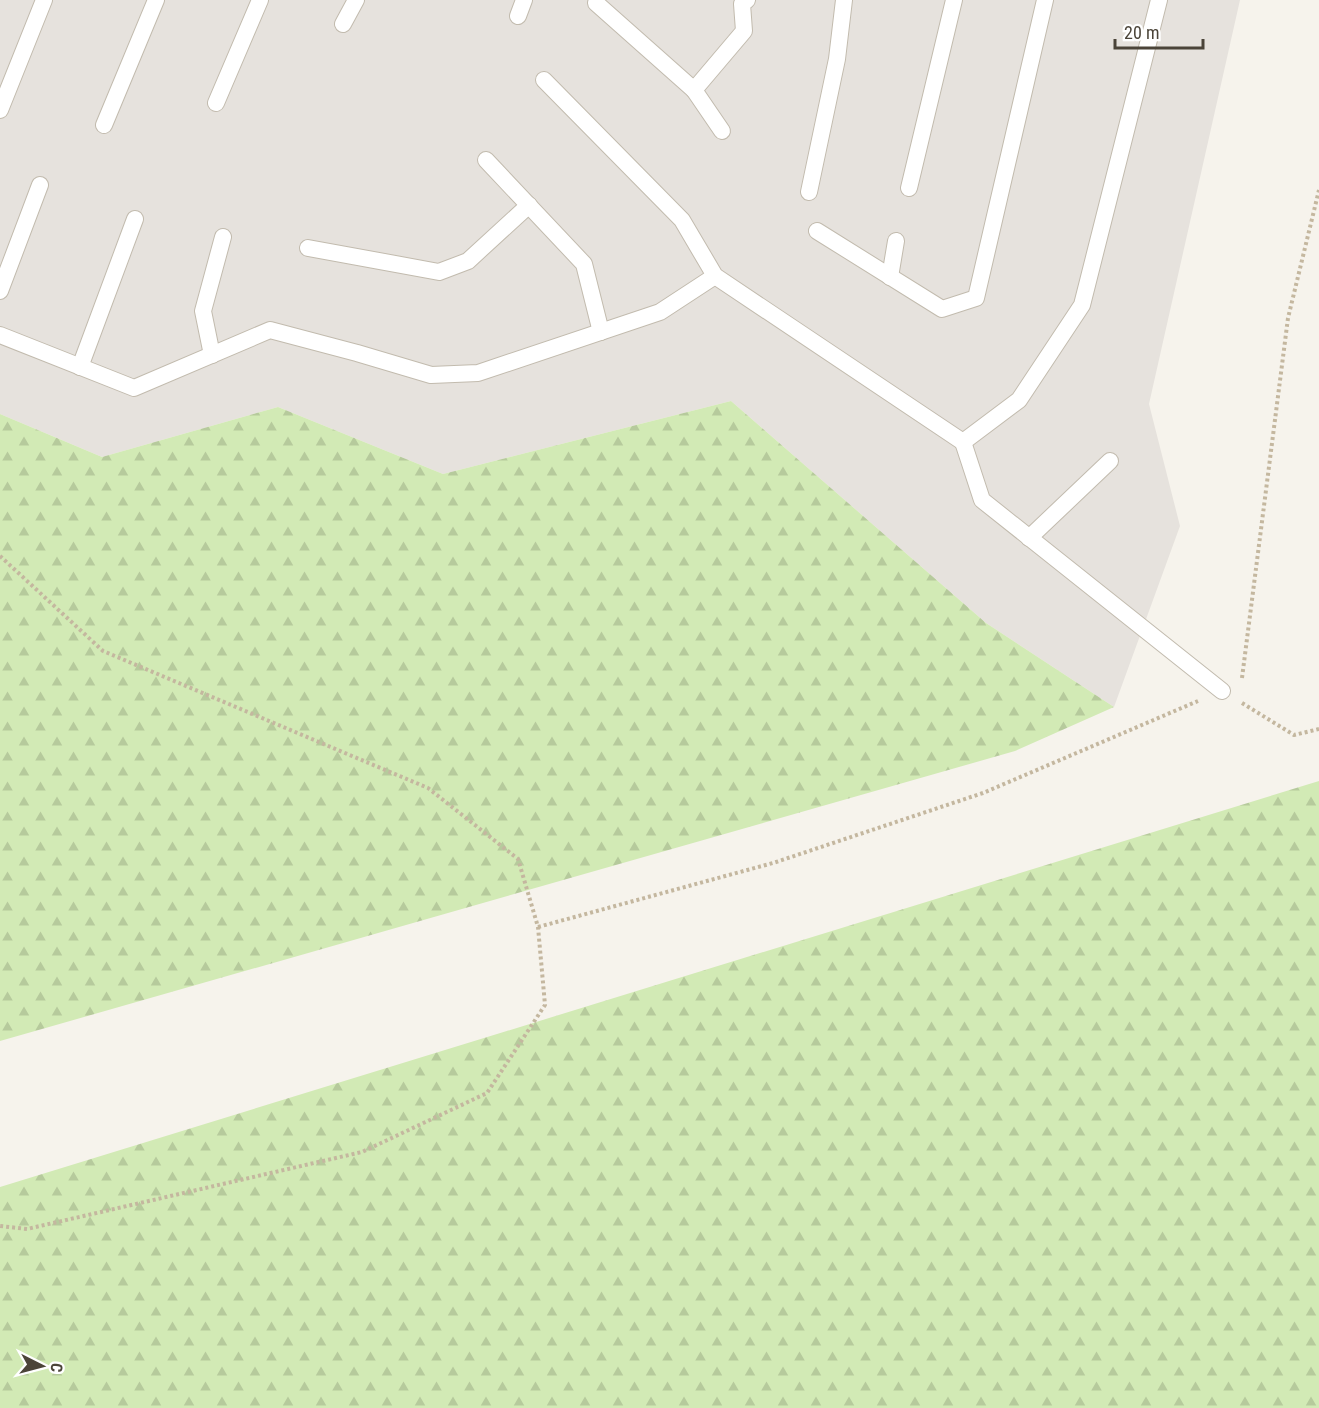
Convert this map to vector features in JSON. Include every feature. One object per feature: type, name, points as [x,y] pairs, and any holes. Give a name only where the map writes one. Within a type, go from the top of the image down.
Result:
[{"type":"lane","points":[[0,110],[44,0]]},
{"type":"lane","points":[[104,125],[156,0]]},
{"type":"lane","points":[[216,103],[260,0]]},
{"type":"lane","points":[[343,24],[356,0]]},
{"type":"lane","points":[[518,16],[524,0]]},
{"type":"lane","points":[[809,192],[837,59],[844,0]]},
{"type":"lane","points":[[909,188],[954,0]]},
{"type":"lane","points":[[817,231],[942,309],[976,298],[1045,0]]},
{"type":"lane","points":[[963,442],[1018,400],[1082,305],[1159,0]]},
{"type":"lane","points":[[694,90],[744,31],[742,1]]},
{"type":"lane","points":[[596,3],[694,90],[722,131]]},
{"type":"lane","points":[[544,80],[682,220],[715,276],[963,442],[982,500],[1222,691]]},
{"type":"lane","points":[[486,160],[584,264],[602,332]]},
{"type":"lane","points":[[0,291],[40,184]]},
{"type":"lane","points":[[308,248],[439,272],[468,261],[529,205]]},
{"type":"lane","points":[[80,367],[135,219]]},
{"type":"lane","points":[[212,355],[203,311],[223,237]]},
{"type":"lane","points":[[890,277],[897,241]]},
{"type":"lane","points":[[0,335],[134,388],[270,330],[431,375],[478,373],[660,312],[715,276]]},
{"type":"lane","points":[[1029,538],[1110,461]]},
{"type":"path","points":[[1242,678],[1288,318],[1319,190]]},
{"type":"path","points":[[0,556],[103,651],[428,788],[518,859],[538,927],[545,1005],[487,1093],[362,1152],[27,1229],[0,1226]]},
{"type":"path","points":[[538,927],[773,863],[983,793],[1222,691],[1294,735],[1319,729]]},
{"type":"shaded area","points":[[0,0],[1240,0],[1149,404],[1180,526],[1114,707],[986,623],[731,401],[443,474],[278,407],[102,457],[0,414]]},
{"type":"green space","points":[[731,401],[986,623],[1114,707],[1015,751],[0,1041],[0,414],[102,457],[278,407],[443,474]]},
{"type":"green space","points":[[1319,781],[1319,1408],[0,1408],[0,1187]]}]
